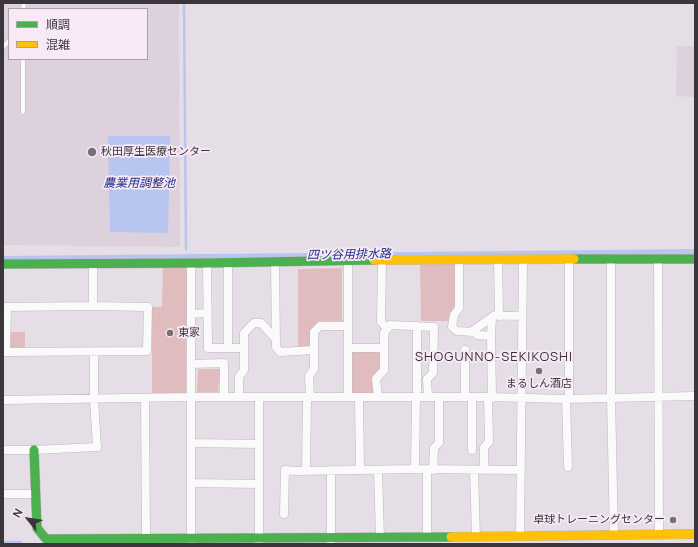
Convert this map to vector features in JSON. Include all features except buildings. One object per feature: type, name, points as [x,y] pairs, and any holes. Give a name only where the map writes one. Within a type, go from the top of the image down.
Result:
[{"type":"street","points":[[608,538],[611,398],[611,259]]},
{"type":"street","points":[[658,259],[659,535]]},
{"type":"street","points":[[3,264],[382,260],[695,259]]},
{"type":"street","points":[[382,260],[381,322],[387,328]]},
{"type":"street","points":[[459,260],[459,308],[454,315],[452,327],[457,331],[474,332],[478,335],[491,336]]},
{"type":"street","points":[[484,470],[484,447],[489,442],[491,336],[495,317],[498,260]]},
{"type":"street","points":[[520,536],[523,260]]},
{"type":"street","points":[[568,467],[569,260]]},
{"type":"street","points":[[348,261],[348,397]]},
{"type":"street","points":[[228,262],[228,348]]},
{"type":"street","points":[[276,262],[276,347],[280,352],[314,350]]},
{"type":"street","points":[[191,263],[191,541]]},
{"type":"street","points":[[207,263],[208,348],[244,348]]},
{"type":"street","points":[[93,264],[93,306]]},
{"type":"street","points":[[93,306],[148,307],[147,351],[5,352],[5,307],[93,306]]},
{"type":"street","points":[[191,314],[207,313]]},
{"type":"street","points":[[471,332],[495,317],[522,316]]},
{"type":"street","points":[[239,397],[239,377],[244,370],[244,333],[254,323],[260,323],[276,339]]},
{"type":"street","points":[[378,397],[376,379],[384,370],[384,333],[390,325],[434,327],[432,373],[427,379],[428,397]]},
{"type":"street","points":[[306,471],[309,376],[314,369],[314,332],[320,326],[348,326]]},
{"type":"street","points":[[415,469],[417,326]]},
{"type":"street","points":[[348,348],[384,348]]},
{"type":"street","points":[[465,350],[472,450]]},
{"type":"street","points":[[3,450],[97,447],[94,399],[94,352]]},
{"type":"street","points":[[191,364],[224,363],[224,397]]},
{"type":"street","points":[[3,400],[191,397],[378,397],[417,394],[428,397],[568,399],[695,396]]},
{"type":"street","points":[[259,397],[259,541]]},
{"type":"street","points":[[359,397],[360,470]]},
{"type":"street","points":[[427,537],[430,470],[434,448],[439,443],[439,397]]},
{"type":"street","points":[[145,398],[146,538]]},
{"type":"street","points":[[191,443],[259,444]]},
{"type":"street","points":[[34,450],[37,528],[46,538],[55,542],[146,538],[191,541],[331,541],[427,537],[470,539],[520,536],[608,538],[695,534]]},
{"type":"street","points":[[284,514],[285,470],[520,470]]},
{"type":"street","points":[[331,470],[331,541]]},
{"type":"street","points":[[378,470],[380,538]]},
{"type":"street","points":[[470,539],[474,470]]},
{"type":"street","points":[[191,483],[259,484]]},
{"type":"street","points":[[3,494],[35,494]]},
{"type":"lane","points":[[23,60],[23,112]]},
{"type":"shaded area","name":"秋田厚生医療センター","points":[[3,3],[179,3],[180,247],[3,245]]},
{"type":"shaded area","points":[[677,46],[695,46],[695,97],[676,96]]},
{"type":"shaded area","points":[[456,264],[455,307],[451,312],[450,321],[421,321],[420,265]]},
{"type":"shaded area","points":[[163,265],[187,265],[186,395],[152,395],[152,307],[162,307]]},
{"type":"shaded area","points":[[342,268],[342,321],[319,321],[310,332],[310,347],[298,347],[298,269]]},
{"type":"shaded area","points":[[9,332],[25,332],[25,350],[12,349],[9,346]]},
{"type":"shaded area","points":[[380,351],[380,368],[373,377],[374,394],[352,394],[351,352]]},
{"type":"shaded area","points":[[198,369],[220,369],[218,392],[197,392]]},
{"type":"water","name":"農業用調整池","points":[[108,136],[170,136],[168,233],[110,232]]},
{"type":"water","name":"四ツ谷用排水路","points":[[695,249],[695,256],[3,260],[3,256]]},
{"type":"waterway","points":[[184,3],[186,249]]},
{"type":"waterway","points":[[3,542],[21,542]]},
{"type":"traffic: fast","points":[[574,259],[695,259]]},
{"type":"traffic: fast","points":[[3,264],[374,260]]},
{"type":"traffic: fast","points":[[34,450],[37,528],[46,539],[451,537]]},
{"type":"traffic: slow","points":[[374,260],[574,259]]},
{"type":"traffic: slow","points":[[451,537],[695,534]]},
{"type":"place","name":"秋田厚生医療センター","points":[[92,152]]},
{"type":"place","name":"東家","points":[[170,333]]},
{"type":"place","name":"まるしん酒店","points":[[539,371]]},
{"type":"place","name":"卓球トレーニングセンター","points":[[673,520]]},
{"type":"district","name":"SHOGUNNO-SEKIKOSHI","points":[[494,357]]}]
